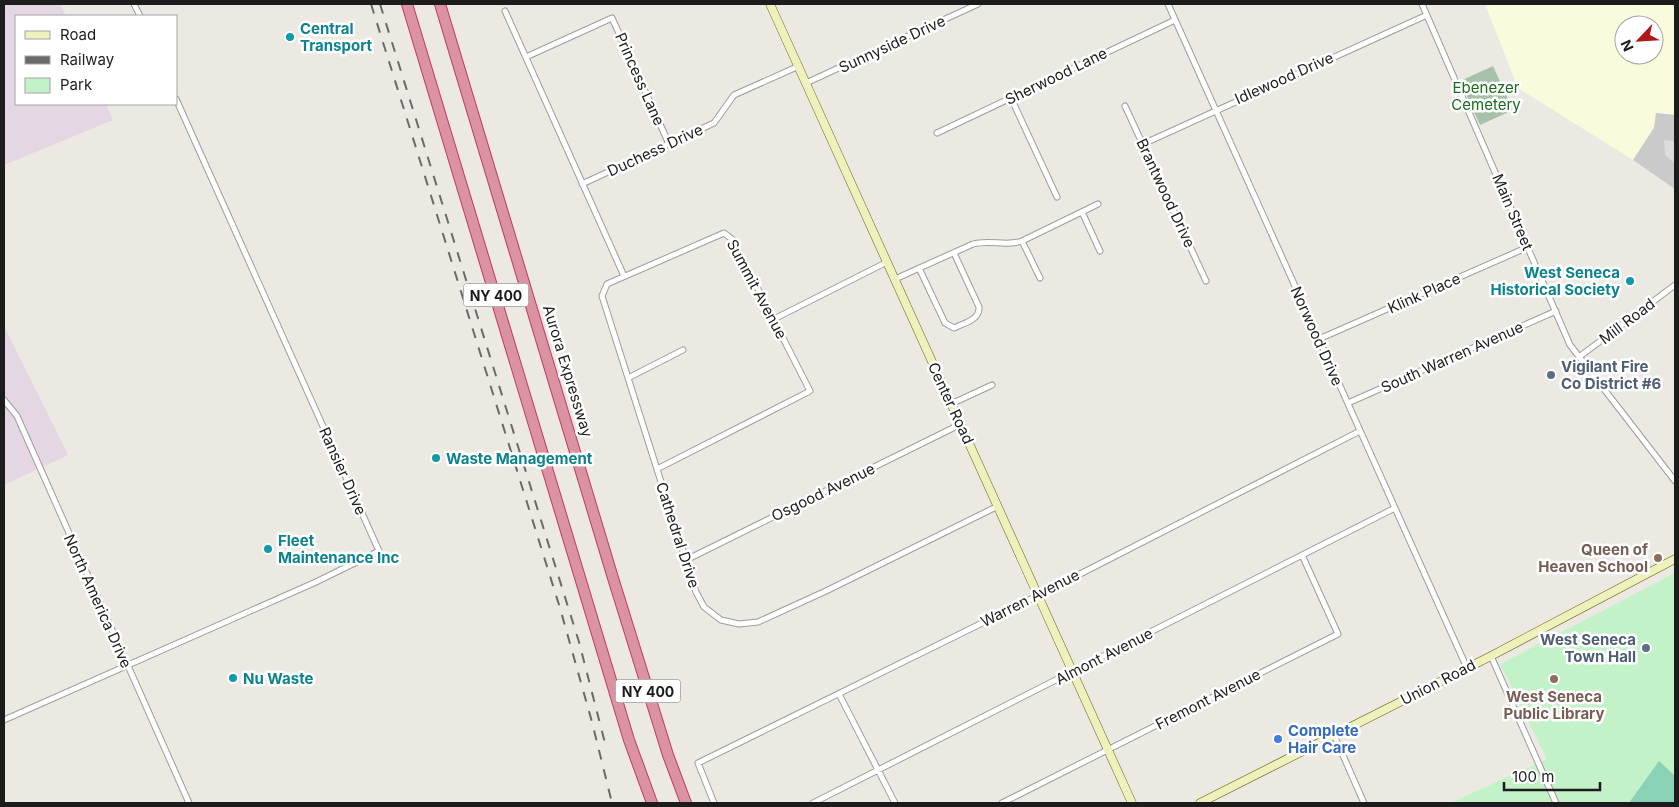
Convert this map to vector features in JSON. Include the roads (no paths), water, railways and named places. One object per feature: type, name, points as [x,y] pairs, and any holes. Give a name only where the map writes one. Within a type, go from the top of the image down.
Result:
[{"type":"highway","name":"NY 400","points":[[407,4],[624,722],[652,803]]},
{"type":"highway","name":"Aurora Expressway","points":[[440,4],[613,578],[668,755],[686,803]]},
{"type":"main road","name":"Center Road","points":[[770,4],[1132,803]]},
{"type":"main road","name":"Union Road","points":[[1200,803],[1491,656],[1675,559]]},
{"type":"street","name":"Sunnyside Drive","points":[[806,83],[978,4]]},
{"type":"street","name":"Norwood Drive","points":[[1168,4],[1467,668]]},
{"type":"street","name":"Main Street","points":[[1422,4],[1570,345],[1675,481]]},
{"type":"street","points":[[504,11],[624,276]]},
{"type":"street","name":"Idlewood Drive","points":[[1143,144],[1427,15]]},
{"type":"street","name":"Princess Lane","points":[[526,57],[612,18],[669,144]]},
{"type":"street","name":"Sherwood Lane","points":[[937,133],[1175,20]]},
{"type":"street","name":"Duchess Drive","points":[[582,184],[714,123],[734,95],[799,66]]},
{"type":"street","points":[[1011,98],[1057,197]]},
{"type":"street","name":"Ransier Drive","points":[[4,720],[335,573],[379,551],[178,102]]},
{"type":"street","name":"Brantwood Drive","points":[[1125,106],[1206,281]]},
{"type":"street","points":[[895,279],[954,252],[984,241],[1014,244],[1098,204]]},
{"type":"street","points":[[1082,212],[1100,251]]},
{"type":"street","name":"Summit Avenue","points":[[624,276],[724,233],[734,240],[810,391],[657,469]]},
{"type":"street","points":[[1022,241],[1040,278]]},
{"type":"street","name":"Klink Place","points":[[1319,340],[1528,247]]},
{"type":"street","points":[[919,268],[945,323],[954,328],[976,318],[980,313],[979,307],[954,252]]},
{"type":"street","points":[[774,319],[887,262]]},
{"type":"street","name":"Cathedral Drive","points":[[624,276],[607,284],[602,296],[696,592],[704,607],[721,620],[748,624],[758,622],[826,592],[998,506]]},
{"type":"street","name":"Mill Road","points":[[1580,358],[1675,285]]},
{"type":"street","name":"South Warren Avenue","points":[[1348,403],[1556,312]]},
{"type":"street","points":[[628,378],[683,350]]},
{"type":"street","points":[[951,404],[992,385]]},
{"type":"street","name":"North America Drive","points":[[4,400],[17,416],[189,803]]},
{"type":"street","name":"Osgood Avenue","points":[[686,560],[961,424]]},
{"type":"street","name":"Warren Avenue","points":[[714,803],[698,763],[1038,595],[1360,431]]},
{"type":"street","name":"Almont Avenue","points":[[813,803],[1395,508]]},
{"type":"street","name":"Fremont Avenue","points":[[1002,803],[1338,634],[1302,555]]},
{"type":"street","points":[[1491,656],[1556,803]]},
{"type":"street","points":[[839,694],[895,803]]},
{"type":"street","points":[[1334,735],[1364,803]]},
{"type":"railway","points":[[371,4],[560,608],[592,722],[612,803]]},
{"type":"railway","points":[[380,4],[579,642],[606,747]]},
{"type":"place","name":"Central Transport","points":[[290,37]]},
{"type":"place","name":"West Seneca Historical Society","points":[[1630,281]]},
{"type":"place","name":"Vigilant Fire Co District #6","points":[[1551,375]]},
{"type":"place","name":"Waste Management","points":[[436,458]]},
{"type":"place","name":"Fleet Maintenance Inc","points":[[268,549]]},
{"type":"place","name":"Queen of Heaven School","points":[[1658,558]]},
{"type":"place","name":"West Seneca Town Hall","points":[[1646,648]]},
{"type":"place","name":"Nu Waste","points":[[233,678]]},
{"type":"place","name":"West Seneca Public Library","points":[[1554,679]]},
{"type":"place","name":"Complete Hair Care","points":[[1278,739]]},
{"type":"park label","name":"Ebenezer Cemetery","points":[[1486,96]]}]
